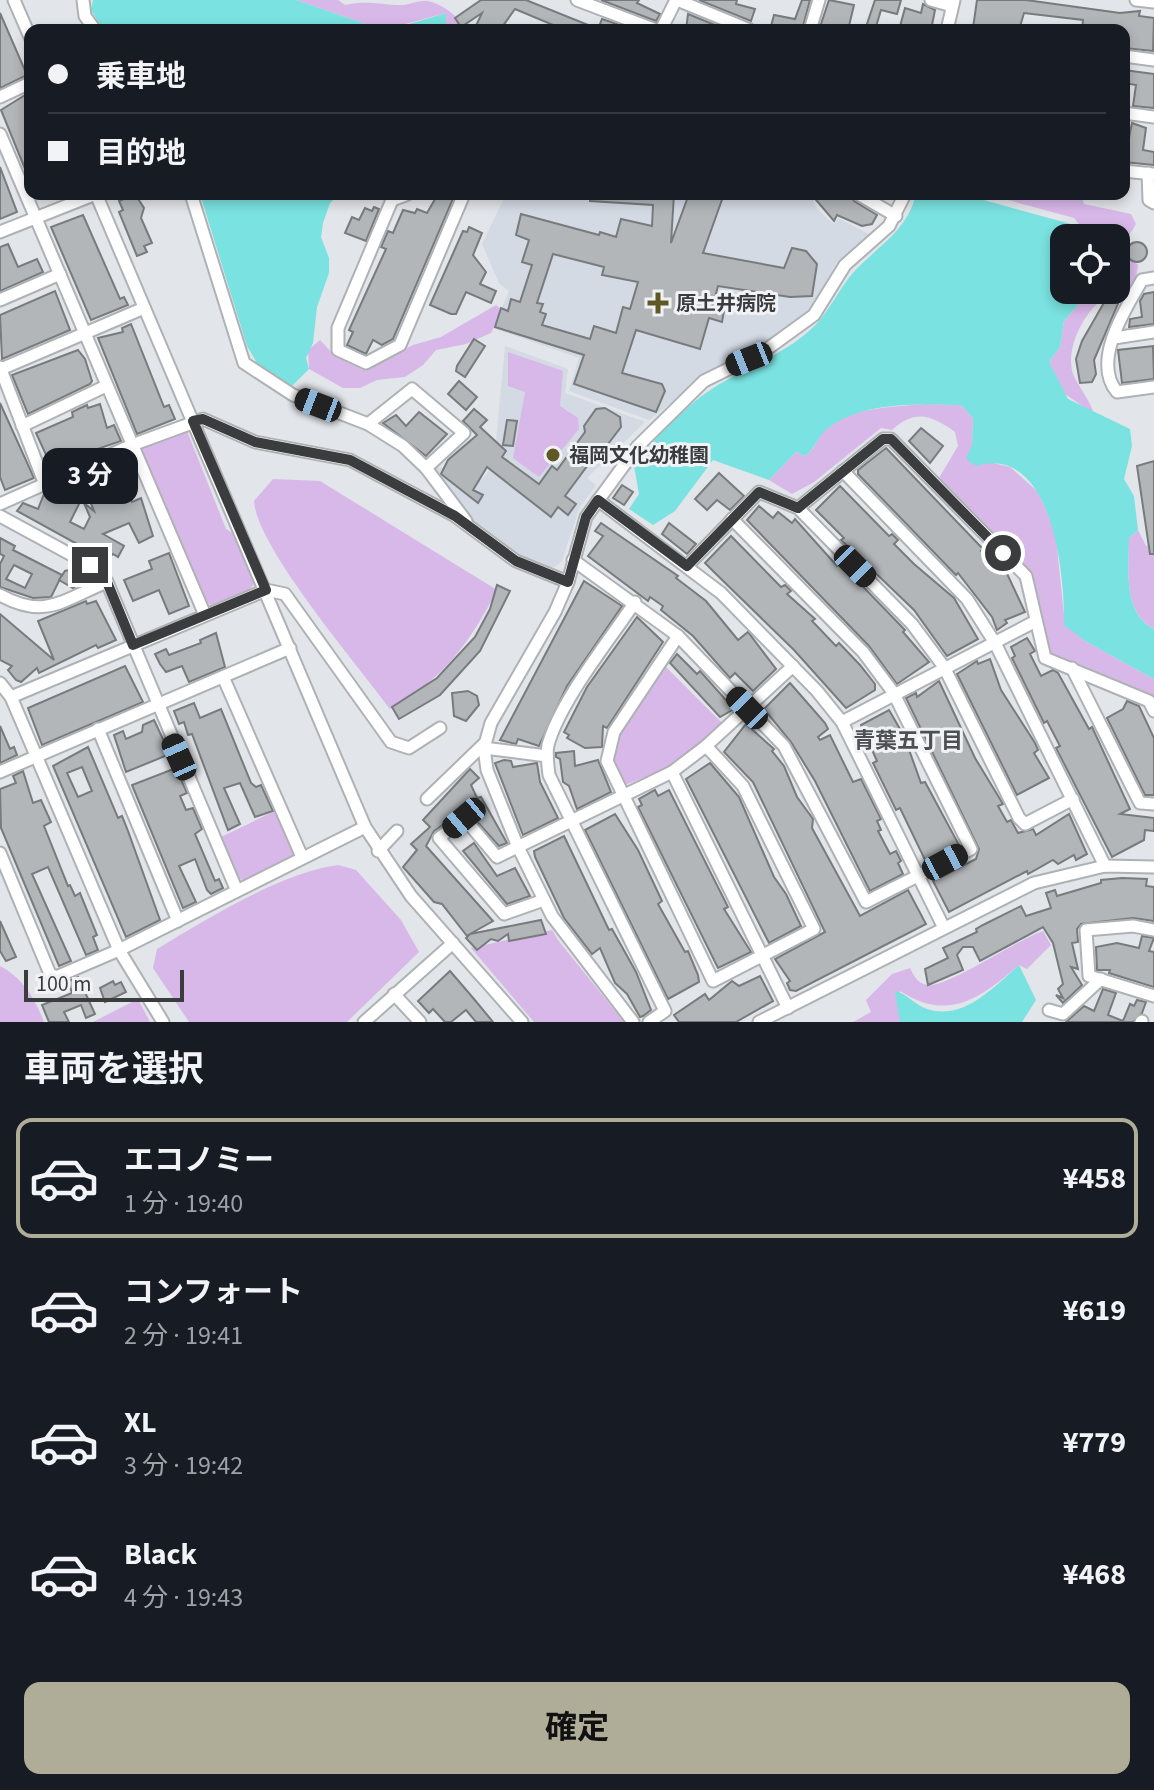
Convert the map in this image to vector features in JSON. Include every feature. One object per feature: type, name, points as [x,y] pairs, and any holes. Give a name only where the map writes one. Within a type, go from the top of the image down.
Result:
[{"type":"street","points":[[14,0],[24,24]]},
{"type":"street","points":[[83,0],[85,16],[91,24]]},
{"type":"street","points":[[577,0],[624,24]]},
{"type":"street","points":[[662,24],[677,0],[735,24]]},
{"type":"street","points":[[812,24],[819,0]]},
{"type":"street","points":[[931,0],[953,3],[948,24]]},
{"type":"street","points":[[1136,0],[1154,2]]},
{"type":"street","points":[[1130,57],[1154,60]]},
{"type":"street","points":[[0,97],[24,86]]},
{"type":"street","points":[[1130,114],[1154,117]]},
{"type":"street","points":[[0,134],[5,159],[24,196]]},
{"type":"street","points":[[1130,172],[1151,174],[1149,200],[1154,203]]},
{"type":"street","points":[[26,200],[86,332],[106,386],[205,615]]},
{"type":"street","points":[[0,232],[81,200]]},
{"type":"street","points":[[99,200],[365,827],[378,851],[522,1022]]},
{"type":"street","points":[[193,200],[244,363],[293,395],[368,424],[403,446],[426,468],[471,527]]},
{"type":"street","points":[[392,200],[338,328],[338,350],[366,363],[400,345],[461,200]]},
{"type":"street","points":[[868,200],[896,216]]},
{"type":"street","points":[[633,1022],[580,956],[544,900],[518,847],[498,803],[485,746],[491,723],[568,582],[586,517],[650,431],[687,396],[725,369],[763,352],[814,315],[845,265],[896,216],[903,200]]},
{"type":"street","points":[[0,300],[60,274]]},
{"type":"street","points":[[1154,278],[1142,280],[1114,338],[1108,358],[1113,388],[1117,392],[1154,387]]},
{"type":"street","points":[[44,482],[0,368],[144,308]]},
{"type":"street","points":[[1114,338],[1154,332]]},
{"type":"street","points":[[22,426],[106,386]]},
{"type":"street","points":[[368,424],[412,389],[464,433],[426,468]]},
{"type":"street","points":[[0,504],[132,445],[203,419],[255,442],[350,460],[471,527],[516,561],[568,582]]},
{"type":"street","points":[[798,508],[883,439],[891,439],[1026,576],[1045,658],[1149,701],[1154,711]]},
{"type":"street","points":[[843,471],[967,599],[995,643],[1105,866]]},
{"type":"street","points":[[687,566],[759,492],[798,508],[912,624],[944,667],[1019,818],[1025,824],[1073,799]]},
{"type":"street","points":[[598,500],[721,593],[793,666],[842,722],[944,928]]},
{"type":"street","points":[[0,516],[90,565],[107,582],[155,704],[237,891]]},
{"type":"street","points":[[573,560],[678,636],[784,746],[866,902],[971,849],[893,692],[863,652],[732,519]]},
{"type":"street","points":[[0,595],[21,607],[40,610],[107,582]]},
{"type":"street","points":[[11,697],[266,590],[285,594],[391,742],[409,748],[440,728]]},
{"type":"street","points":[[635,602],[569,704],[556,727],[547,756],[549,775],[665,1011],[649,1022]]},
{"type":"street","points":[[842,722],[893,692],[1036,621]]},
{"type":"street","points":[[678,636],[614,732],[607,761],[620,795],[713,981],[814,929],[743,786],[706,746]]},
{"type":"street","points":[[0,772],[155,704],[224,679],[290,648]]},
{"type":"street","points":[[544,900],[504,914],[439,838],[464,818],[497,857],[518,847],[672,772],[706,746],[793,666]]},
{"type":"street","points":[[1072,668],[1140,803],[1154,804]]},
{"type":"street","points":[[224,679],[302,857]]},
{"type":"street","points":[[0,683],[11,697],[119,950],[163,1022]]},
{"type":"street","points":[[98,729],[178,921]]},
{"type":"street","points":[[427,799],[476,748],[485,746],[547,756]]},
{"type":"street","points":[[672,772],[788,1008]]},
{"type":"street","points":[[0,853],[50,974],[56,977],[119,950],[365,827]]},
{"type":"street","points":[[378,851],[397,831]]},
{"type":"street","points":[[759,1022],[1034,883],[1105,866],[1154,867]]},
{"type":"street","points":[[1154,930],[1133,926],[1086,930],[1089,976],[1154,996]]},
{"type":"street","points":[[364,1022],[453,943]]},
{"type":"street","points":[[1049,1010],[1063,1014],[1101,979]]},
{"type":"street","points":[[394,994],[420,1022]]},
{"type":"shaded area","points":[[296,0],[338,0],[345,5],[402,5],[428,1],[448,10],[462,24],[446,24],[446,13],[405,24],[366,24]]},
{"type":"shaded area","name":"原土井病院","points":[[503,200],[813,200],[817,209],[834,224],[838,218],[871,235],[836,264],[806,316],[755,353],[716,368],[649,420],[569,391],[579,358],[493,328],[509,291],[499,283],[482,244]]},
{"type":"shaded area","points":[[1008,200],[1083,200],[1084,204],[1131,214],[1136,224],[1130,234],[1130,224],[1079,224],[1074,218]]},
{"type":"shaded area","points":[[1130,258],[1138,265],[1130,288]]},
{"type":"shaded area","points":[[1079,304],[1097,304],[1080,327],[1071,357],[1074,376],[1094,414],[1062,392],[1049,362],[1060,347],[1064,321]]},
{"type":"shaded area","points":[[496,305],[502,310],[491,333],[466,344],[436,350],[423,365],[405,377],[377,380],[360,388],[343,388],[309,369],[308,350],[320,340],[336,357],[363,370],[413,345],[441,337]]},
{"type":"shaded area","name":"福岡文化幼稚園","points":[[505,346],[568,369],[565,393],[645,422],[587,478],[596,485],[579,509],[562,561],[555,567],[545,567],[520,557],[482,531],[433,474],[432,467],[465,468],[483,479],[494,463]]},
{"type":"shaded area","points":[[508,352],[563,371],[560,406],[578,418],[579,429],[539,477],[513,458],[525,392],[508,386]]},
{"type":"shaded area","points":[[925,404],[961,405],[973,418],[972,445],[989,462],[1010,467],[1037,491],[1055,528],[1065,625],[1085,641],[1154,679],[1154,699],[1151,694],[1050,652],[1027,571],[939,478],[958,446],[955,432],[931,418],[908,419],[892,430],[881,428],[814,482],[792,494],[769,480],[796,452],[805,456],[809,453],[823,431],[843,417],[871,410]]},
{"type":"shaded area","points":[[187,431],[226,529],[234,534],[255,583],[249,590],[211,605],[204,601],[140,449]]},
{"type":"shaded area","points":[[273,479],[320,481],[497,590],[476,627],[453,658],[426,685],[390,709],[311,606],[259,522],[254,501]]},
{"type":"shaded area","points":[[1138,530],[1146,546],[1154,545],[1154,629],[1144,622],[1132,601],[1128,575],[1129,538]]},
{"type":"shaded area","points":[[665,666],[723,724],[667,768],[625,785],[613,766],[617,736]]},
{"type":"shaded area","points":[[277,810],[296,853],[294,858],[243,880],[237,878],[221,837]]},
{"type":"shaded area","points":[[338,865],[356,870],[401,920],[419,952],[347,1022],[189,1022],[153,968],[157,949],[268,887]]},
{"type":"shaded area","points":[[552,930],[624,1022],[534,1022],[471,948]]},
{"type":"shaded area","points":[[1043,931],[1051,945],[1027,969],[1019,965],[977,996],[963,1002],[933,1005],[900,991],[900,1022],[853,1022],[871,1012],[866,1000],[892,974],[910,968],[921,983],[936,984]]},
{"type":"shaded area","points":[[0,966],[27,990],[44,1022],[0,1022]]},
{"type":"shaded area","points":[[138,999],[150,1022],[93,1022]]},
{"type":"water","points":[[93,0],[296,0],[366,24],[99,24],[91,10]]},
{"type":"water","points":[[446,13],[446,24],[409,24]]},
{"type":"water","points":[[202,200],[333,200],[323,223],[321,237],[329,258],[329,273],[317,307],[313,343],[306,358],[309,369],[292,386],[257,363],[247,346]]},
{"type":"water","points":[[914,200],[984,200],[1071,224],[1050,224],[1050,304],[1079,304],[1064,321],[1060,347],[1049,362],[1068,399],[1130,429],[1132,446],[1124,479],[1134,496],[1138,530],[1129,538],[1128,575],[1137,612],[1154,629],[1154,679],[1085,641],[1064,625],[1057,547],[1038,493],[1022,474],[1002,464],[976,466],[966,459],[972,445],[973,418],[961,405],[892,406],[858,413],[828,428],[805,456],[796,452],[769,480],[713,460],[675,511],[653,525],[629,509],[639,494],[634,466],[683,411],[729,378],[808,332],[852,274],[906,219]]},
{"type":"water","points":[[1019,965],[1036,1000],[1022,1022],[900,1022],[895,991],[927,1009],[953,1010],[977,1000]]},
{"type":"building","points":[[481,0],[526,0],[586,24],[551,24],[515,9],[504,24],[477,24],[482,13],[466,24],[459,24],[455,18]]},
{"type":"building","points":[[601,0],[639,0],[637,3],[660,14],[656,21]]},
{"type":"building","points":[[699,0],[737,0],[736,4],[755,9],[751,21]]},
{"type":"building","points":[[802,0],[810,0],[804,24],[772,24],[774,15],[795,19]]},
{"type":"building","points":[[829,0],[854,5],[849,24],[821,24]]},
{"type":"building","points":[[875,0],[901,0],[897,14],[881,10],[877,24],[867,24]]},
{"type":"building","points":[[977,0],[1026,0],[1120,13],[1140,11],[1139,16],[1154,18],[1153,51],[1130,49],[1130,24],[1083,24],[1083,20],[1024,13],[1021,24],[974,24]]},
{"type":"building","points":[[923,4],[935,10],[932,24],[901,24],[905,8],[921,13]]},
{"type":"building","points":[[0,13],[24,68],[24,76],[0,88]]},
{"type":"building","points":[[688,14],[713,24],[687,24]]},
{"type":"building","points":[[602,19],[617,24],[600,24]]},
{"type":"building","points":[[1130,71],[1154,74],[1154,108],[1133,106],[1136,85],[1130,84]]},
{"type":"building","points":[[24,96],[24,166],[1,110]]},
{"type":"building","points":[[1132,123],[1146,128],[1143,150],[1154,152],[1154,165],[1130,163]]},
{"type":"building","points":[[0,167],[17,212],[0,219]]},
{"type":"building","points":[[139,200],[144,208],[141,218],[152,243],[144,246],[147,252],[137,256],[119,212],[123,210],[119,201]]},
{"type":"building","points":[[435,200],[452,200],[393,339],[382,345],[373,340],[366,354],[347,345],[353,332],[349,330],[386,249],[381,247],[388,231],[393,233],[403,210],[415,213],[417,209],[427,213]]},
{"type":"building","points":[[590,200],[674,200],[671,243],[687,200],[722,200],[703,253],[784,268],[792,248],[806,251],[817,264],[812,296],[790,297],[718,286],[712,308],[724,311],[722,322],[709,318],[700,349],[636,330],[622,373],[662,384],[665,391],[656,412],[574,384],[584,355],[495,327],[501,308],[508,311],[511,299],[520,302],[532,265],[522,262],[529,240],[516,235],[521,214],[616,237],[621,219],[652,226],[653,205]],"holes":[[[553,254],[604,267],[602,275],[638,282],[630,309],[623,307],[616,333],[594,326],[590,339],[542,325],[546,314],[540,312],[543,304],[537,303]]]},
{"type":"building","points":[[816,200],[853,200],[877,215],[872,224],[862,226],[837,215],[834,221]]},
{"type":"building","points":[[374,207],[379,209],[366,241],[345,233],[352,217],[359,220],[365,208],[372,211]]},
{"type":"building","points":[[83,215],[120,299],[124,297],[128,305],[91,320],[51,227]]},
{"type":"building","points":[[469,227],[482,233],[473,255],[486,272],[480,284],[496,291],[491,303],[466,292],[456,314],[451,314],[430,305],[463,231],[467,232]]},
{"type":"building","points":[[1133,242],[1141,242],[1147,248],[1147,256],[1141,262],[1130,259],[1130,245]]},
{"type":"building","points":[[8,244],[18,267],[37,259],[43,272],[0,291],[0,247]]},
{"type":"building","points":[[55,291],[70,330],[2,359],[0,315]]},
{"type":"building","points":[[1154,292],[1154,324],[1129,327],[1130,319],[1142,317],[1140,301],[1144,294]]},
{"type":"building","points":[[1103,304],[1118,304],[1094,360],[1096,374],[1092,382],[1080,383],[1076,359],[1082,341]]},
{"type":"building","points":[[131,324],[164,407],[169,405],[175,419],[137,434],[98,338],[123,332],[122,328]]},
{"type":"building","points":[[474,339],[485,346],[465,377],[456,371],[457,366]]},
{"type":"building","points":[[1153,346],[1154,379],[1122,383],[1118,350]]},
{"type":"building","points":[[78,350],[85,359],[92,381],[90,384],[28,414],[12,375]]},
{"type":"building","points":[[459,381],[477,397],[466,410],[448,394]]},
{"type":"building","points":[[0,403],[34,478],[5,490],[0,477]]},
{"type":"building","points":[[100,404],[107,428],[114,425],[121,441],[62,461],[64,465],[53,470],[36,433],[73,417],[72,412],[87,405],[88,408]]},
{"type":"building","points":[[605,408],[620,417],[621,427],[608,444],[602,446],[565,496],[576,504],[568,515],[558,507],[551,517],[487,467],[473,490],[483,495],[478,503],[441,474],[448,460],[477,435],[463,421],[474,409],[487,420],[480,427],[506,451],[502,457],[539,484],[552,466],[557,470],[585,432],[584,426],[596,409]]},
{"type":"building","points":[[419,412],[447,434],[426,456],[383,423],[396,415],[406,426]]},
{"type":"building","points":[[507,420],[517,421],[513,446],[503,445]]},
{"type":"building","points":[[921,428],[943,446],[930,463],[909,441]]},
{"type":"building","points":[[886,448],[983,549],[981,551],[999,568],[1003,565],[1025,612],[1005,620],[1007,623],[997,630],[992,617],[958,573],[956,575],[858,474],[858,470]]},
{"type":"building","points":[[1154,461],[1154,554],[1150,554],[1137,466]]},
{"type":"building","points":[[112,464],[132,502],[141,498],[153,536],[139,543],[129,523],[103,534],[124,546],[118,557],[113,554],[106,560],[17,511],[23,503],[38,509],[44,494],[60,489],[80,502],[70,522],[84,529],[90,517],[84,503],[94,511],[80,477]]},
{"type":"building","points":[[719,473],[744,496],[730,510],[717,500],[707,510],[695,499]]},
{"type":"building","points":[[622,485],[633,492],[624,505],[613,498]]},
{"type":"building","points":[[840,486],[889,536],[892,534],[898,540],[894,544],[914,564],[954,598],[978,639],[947,656],[914,610],[841,540],[844,538],[816,510]]},
{"type":"building","points":[[759,506],[773,518],[778,512],[792,523],[795,519],[837,566],[840,563],[905,630],[903,632],[929,662],[897,684],[869,646],[747,520]]},
{"type":"building","points":[[601,523],[678,576],[676,578],[706,601],[738,640],[748,632],[776,669],[753,691],[735,673],[730,678],[693,636],[661,610],[663,606],[650,597],[648,601],[588,556],[603,536],[595,531]]},
{"type":"building","points":[[669,523],[696,544],[687,554],[662,534]]},
{"type":"building","points":[[731,536],[781,587],[785,585],[791,591],[787,594],[815,619],[812,621],[836,646],[839,643],[860,665],[875,684],[875,690],[846,708],[794,650],[705,563]]},
{"type":"building","points":[[0,538],[15,546],[13,550],[62,575],[51,597],[33,598],[0,587],[0,564],[4,556],[0,554]],"holes":[[[14,565],[32,574],[25,588],[6,579]]]},
{"type":"building","points":[[169,553],[189,606],[169,614],[159,590],[133,601],[124,580],[152,569],[149,561]]},
{"type":"building","points":[[73,569],[85,579],[73,588],[59,580],[65,571]]},
{"type":"building","points":[[584,581],[622,606],[567,686],[539,746],[518,739],[516,744],[500,740]]},
{"type":"building","points":[[497,585],[510,591],[480,651],[440,695],[399,719],[392,707],[437,678],[475,637],[490,609]]},
{"type":"building","points":[[86,601],[87,604],[96,601],[116,640],[98,648],[96,645],[39,673],[37,668],[21,682],[16,680],[8,670],[12,666],[0,660],[0,614],[54,660],[38,621]]},
{"type":"building","points":[[637,617],[663,642],[607,728],[603,726],[602,747],[585,748],[567,738],[569,735],[564,732],[587,687]]},
{"type":"building","points":[[216,633],[225,667],[189,682],[182,666],[166,672],[155,654],[166,649],[169,655],[201,643],[200,640]]},
{"type":"building","points":[[1027,638],[1035,651],[1030,654],[1041,676],[1053,670],[1058,673],[1089,729],[1092,727],[1130,809],[1120,814],[1154,818],[1154,831],[1145,830],[1144,840],[1112,857],[1056,748],[1060,746],[1047,721],[1044,723],[1012,658],[1015,656],[1011,647]]},
{"type":"building","points":[[677,654],[697,674],[700,671],[734,709],[720,717],[670,663]]},
{"type":"building","points":[[990,659],[1001,690],[1035,743],[1038,750],[1034,753],[1049,778],[1017,795],[957,674],[977,661],[978,664]]},
{"type":"building","points":[[125,666],[143,702],[42,745],[28,708]]},
{"type":"building","points":[[939,681],[975,758],[1003,804],[998,806],[1007,822],[1011,820],[1018,833],[1033,829],[1036,835],[1069,814],[1087,854],[1076,860],[1074,855],[1058,864],[1053,860],[949,912],[933,881],[976,859],[979,849],[906,698],[916,693],[917,697]]},
{"type":"building","points":[[790,683],[825,723],[828,729],[818,737],[820,740],[830,735],[853,782],[861,779],[881,819],[877,821],[881,830],[878,831],[890,854],[896,851],[901,861],[898,863],[903,874],[870,891],[815,781],[791,742],[764,709]]},
{"type":"building","points":[[468,691],[477,696],[479,705],[466,721],[454,716],[452,693]]},
{"type":"building","points":[[1127,701],[1139,706],[1154,738],[1154,795],[1145,795],[1107,718],[1123,709]]},
{"type":"building","points":[[194,703],[200,718],[221,709],[251,783],[256,787],[261,785],[273,811],[255,817],[240,783],[224,788],[240,824],[228,830],[192,734],[188,735],[184,722],[179,724],[174,711]]},
{"type":"building","points":[[889,710],[904,736],[921,783],[925,782],[959,845],[926,862],[900,808],[896,810],[873,763],[877,761],[861,725]]},
{"type":"building","points":[[154,720],[170,754],[126,772],[114,735],[123,731],[126,739],[142,732],[143,725]]},
{"type":"building","points":[[746,724],[774,749],[772,751],[784,766],[797,797],[813,819],[812,828],[860,916],[908,890],[926,924],[796,991],[790,990],[787,983],[790,981],[775,959],[825,932],[753,782],[724,752]]},
{"type":"building","points":[[0,726],[10,749],[14,747],[17,755],[0,763]]},
{"type":"building","points":[[88,747],[118,818],[122,816],[160,920],[126,937],[53,766]],"holes":[[[82,767],[92,791],[78,797],[67,773]]]},
{"type":"building","points":[[574,751],[575,766],[598,760],[611,792],[577,809],[569,786],[563,782],[560,759],[556,757],[556,753]]},
{"type":"building","points":[[511,761],[513,767],[537,763],[540,782],[558,818],[523,835],[495,763]]},
{"type":"building","points":[[710,763],[739,797],[774,877],[801,926],[769,943],[686,779]]},
{"type":"building","points":[[176,768],[187,793],[180,796],[186,810],[193,808],[202,829],[195,834],[215,881],[219,879],[223,888],[211,894],[207,890],[195,859],[179,866],[196,902],[183,908],[132,785]]},
{"type":"building","points":[[470,769],[479,778],[471,785],[477,798],[481,797],[507,843],[499,846],[466,809],[434,831],[426,846],[493,921],[467,936],[442,904],[434,902],[403,867],[417,850],[411,844],[430,827],[423,820]]},
{"type":"building","points":[[23,771],[33,803],[41,800],[51,822],[44,826],[68,886],[75,896],[80,893],[97,935],[93,937],[98,950],[86,955],[48,867],[32,874],[71,961],[59,966],[1,828],[0,789],[16,783],[13,776]]},
{"type":"building","points":[[655,790],[658,796],[669,790],[728,907],[724,909],[751,952],[718,968],[638,807],[642,805],[639,799]]},
{"type":"building","points":[[615,814],[638,850],[662,901],[658,904],[685,952],[688,951],[698,975],[699,982],[668,999],[585,830]]},
{"type":"building","points":[[564,836],[609,930],[612,929],[636,972],[651,1010],[643,1016],[640,1017],[627,994],[615,983],[600,948],[592,954],[564,918],[535,857],[534,851]]},
{"type":"building","points":[[474,843],[497,876],[515,868],[530,896],[507,904],[463,851]]},
{"type":"building","points":[[1147,879],[1146,886],[1154,887],[1154,921],[1133,918],[1081,924],[1077,929],[1078,942],[1072,943],[1078,969],[1071,967],[1082,985],[1063,1003],[1056,995],[1063,998],[1058,989],[1063,984],[1053,943],[1043,927],[980,961],[973,947],[963,947],[957,955],[963,970],[928,985],[925,969],[948,958],[943,948],[977,932],[976,929],[983,925],[1021,906],[1026,916],[1051,908],[1046,893],[1055,890],[1057,896],[1101,883],[1101,880]]},
{"type":"building","points":[[541,920],[546,934],[509,941],[508,934],[498,941],[491,939],[477,950],[466,938],[470,934]]},
{"type":"building","points":[[0,921],[16,957],[6,961],[0,951]]},
{"type":"building","points":[[1142,936],[1154,938],[1149,951],[1154,952],[1154,987],[1109,973],[1110,970],[1097,970],[1096,947],[1117,943],[1139,948]]},
{"type":"building","points":[[450,971],[493,1022],[476,1022],[466,1010],[451,1022],[445,1022],[433,1009],[429,1013],[418,1001]]},
{"type":"building","points":[[760,976],[773,1001],[736,1022],[679,1022],[674,1015],[705,994],[709,1000],[732,981],[739,986]]},
{"type":"building","points":[[78,977],[95,1014],[86,1018],[81,1005],[64,1012],[69,1022],[49,1022],[42,1005],[72,993],[68,981]]},
{"type":"building","points":[[113,981],[115,985],[121,982],[126,992],[105,1002],[100,988]]},
{"type":"building","points":[[1103,989],[1116,993],[1108,1015],[1123,1021],[1130,1004],[1134,1006],[1137,1000],[1146,1002],[1142,1013],[1133,1022],[1066,1022],[1084,1006],[1094,1011]]},
{"type":"place","name":"原土井病院","points":[[658,303]]},
{"type":"place","name":"福岡文化幼稚園","points":[[553,455]]},
{"type":"district","name":"青葉五丁目","points":[[908,740]]},
{"type":"route","points":[[90,565],[107,582],[133,645],[266,590],[193,421],[203,419],[255,442],[350,460],[455,516],[516,561],[568,582],[586,517],[598,500],[687,566],[759,492],[798,508],[883,439],[891,439],[1003,553]]}]
